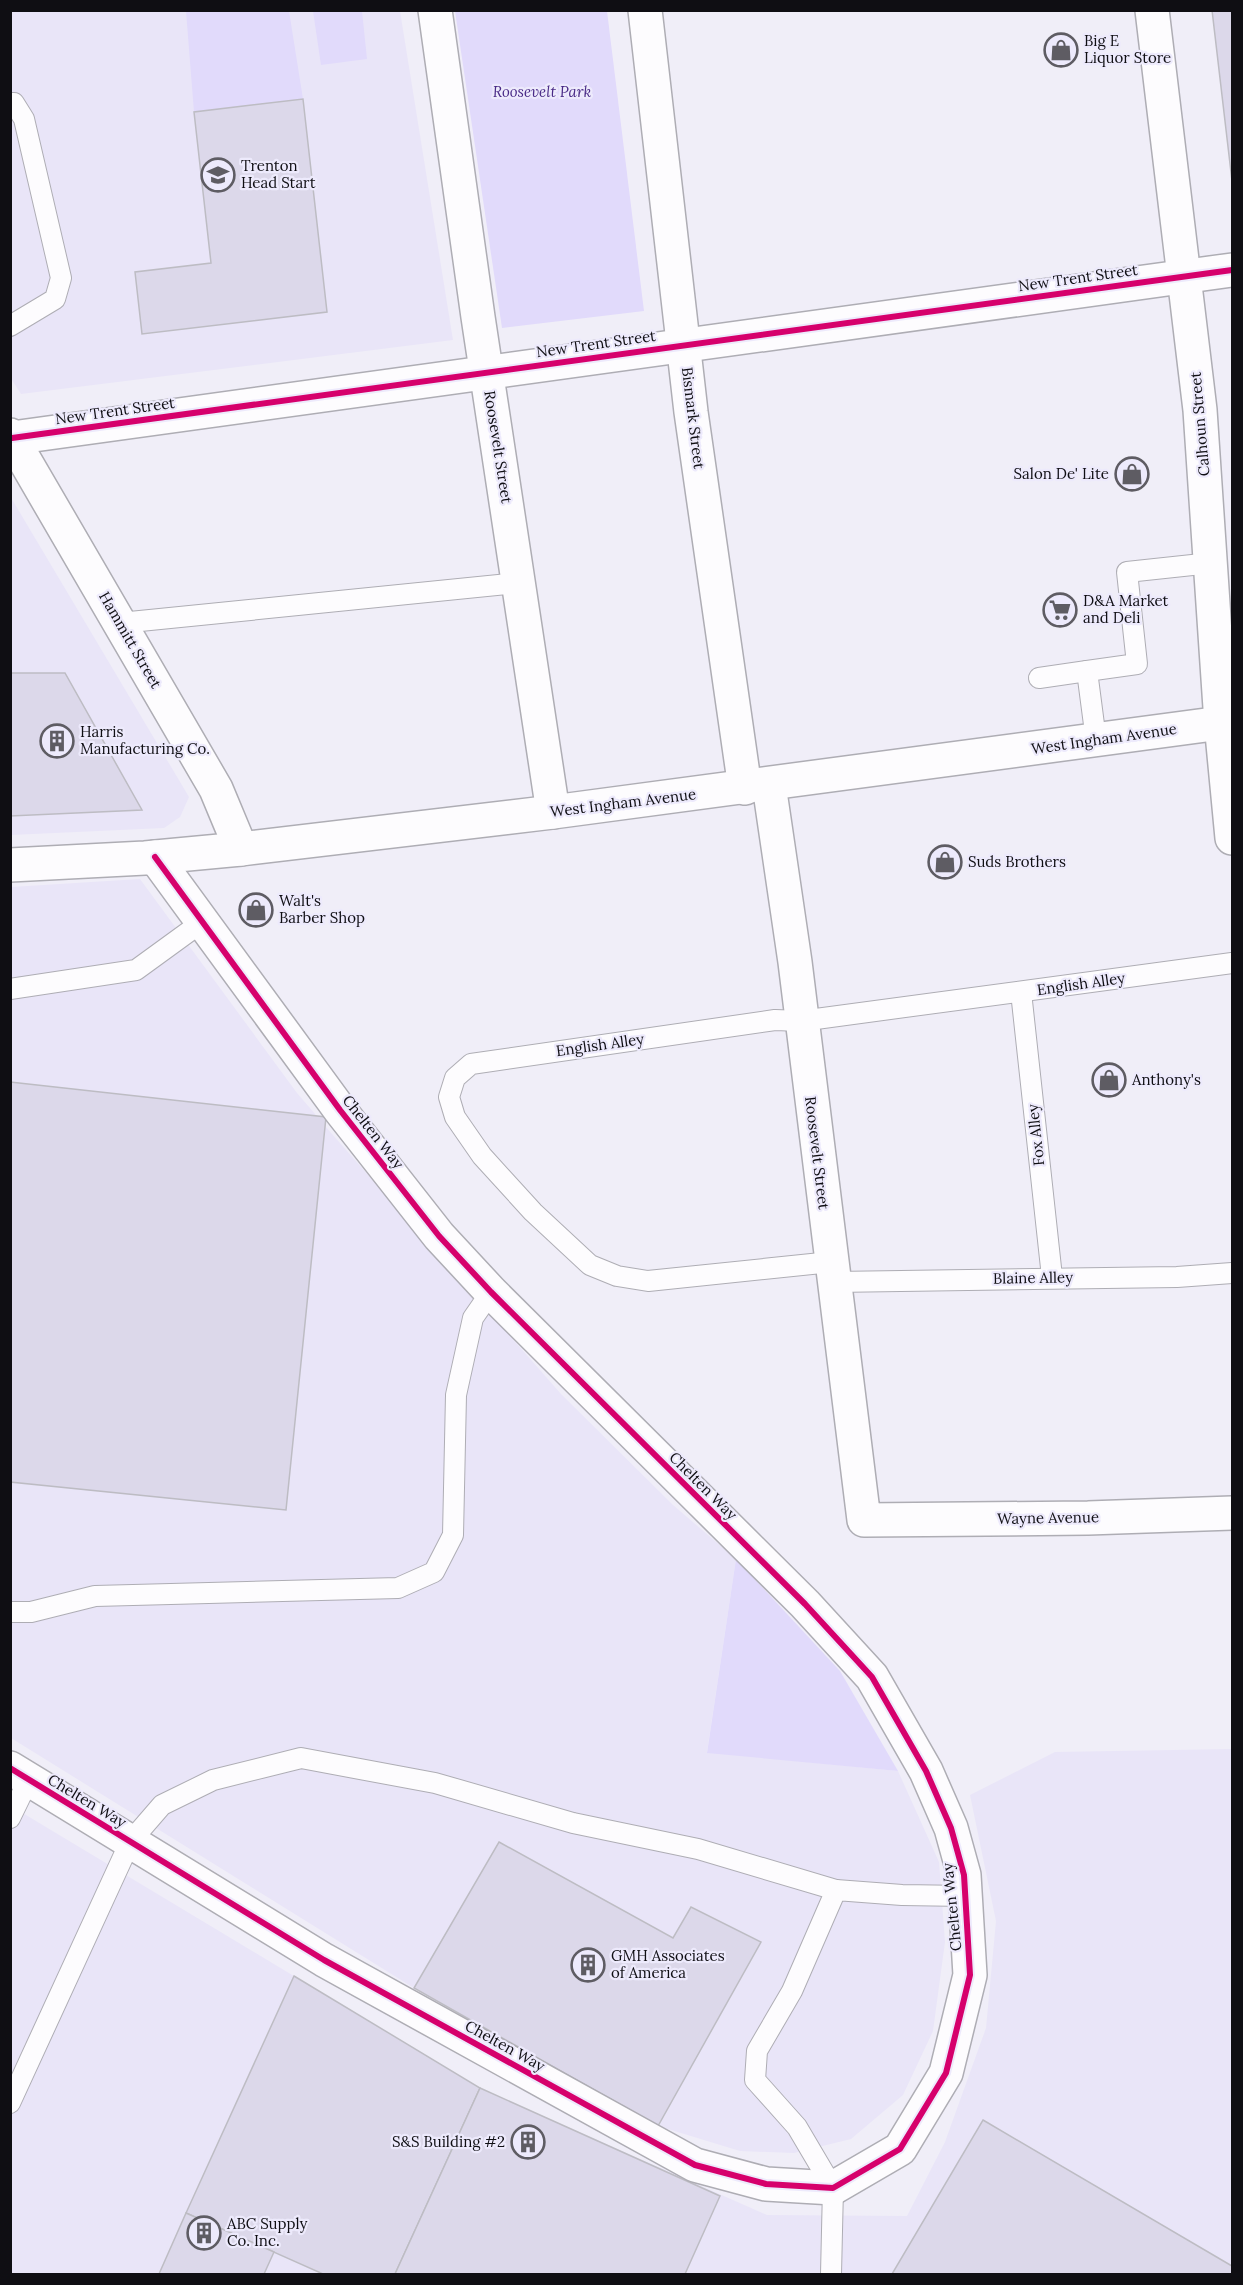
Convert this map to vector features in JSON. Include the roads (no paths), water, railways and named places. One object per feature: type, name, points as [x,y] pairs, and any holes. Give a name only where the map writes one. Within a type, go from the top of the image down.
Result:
[{"type":"street","name":"Roosevelt Street","points":[[435,10],[486,372],[553,812]]},
{"type":"street","name":"Bismark Street","points":[[645,10],[684,344],[757,787]]},
{"type":"street","name":"Calhoun Street","points":[[1152,10],[1200,410],[1210,563],[1227,722],[1233,838]]},
{"type":"street","name":"New Trent Street","points":[[11,436],[1233,270]]},
{"type":"street","name":"Hammitt Street","points":[[11,436],[216,789],[242,849]]},
{"type":"street","name":"West Ingham Avenue","points":[[10,865],[154,857],[242,849],[757,787],[1227,722]]},
{"type":"street","name":"Roosevelt Street","points":[[757,787],[801,1021],[864,1520]]},
{"type":"street","name":"Chelten Way","points":[[20,1774],[324,1959],[695,2165],[766,2184],[833,2188],[900,2150],[946,2073],[970,1975],[963,1875],[951,1828],[926,1771],[872,1677],[805,1604],[491,1292],[439,1236],[339,1110],[154,857]]},
{"type":"street","name":"Wayne Avenue","points":[[864,1520],[1088,1518],[1233,1513]]},
{"type":"lane","points":[[10,103],[14,104],[24,119],[61,278],[55,299],[10,326]]},
{"type":"lane","points":[[1039,678],[1137,664],[1126,572],[1210,563]]},
{"type":"lane","points":[[120,623],[518,583]]},
{"type":"lane","points":[[1087,671],[1096,740]]},
{"type":"lane","points":[[10,989],[136,970],[202,922]]},
{"type":"lane","name":"English Alley","points":[[833,1272],[648,1281],[617,1276],[590,1265],[533,1212],[482,1156],[455,1117],[449,1098],[455,1078],[471,1064],[774,1020],[801,1021],[1233,963]]},
{"type":"lane","name":"Fox Alley","points":[[1021,992],[1052,1277]]},
{"type":"lane","name":"Blaine Alley","points":[[833,1272],[1052,1277],[1177,1277],[1233,1273]]},
{"type":"lane","points":[[10,1612],[31,1612],[95,1596],[398,1588],[434,1572],[453,1534],[456,1395],[473,1318],[491,1292]]},
{"type":"lane","points":[[130,1842],[162,1805],[213,1780],[302,1758],[435,1783],[573,1823],[698,1849],[836,1890],[902,1895],[965,1896]]},
{"type":"lane","points":[[10,1818],[20,1774]]},
{"type":"lane","name":"Chelten Way","points":[[10,2103],[130,1842]]},
{"type":"lane","points":[[831,2274],[833,2188],[797,2127],[755,2080],[757,2050],[792,1991],[836,1890]]},
{"type":"place","name":"Big E Liquor Store","points":[[1061,50]]},
{"type":"place","name":"Trenton Head Start","points":[[218,175]]},
{"type":"place","name":"Salon De' Lite","points":[[1132,474]]},
{"type":"place","name":"D&A Market and Deli","points":[[1060,610]]},
{"type":"place","name":"Harris Manufacturing Co.","points":[[57,741]]},
{"type":"place","name":"Suds Brothers","points":[[945,862]]},
{"type":"place","name":"Walt's Barber Shop","points":[[256,910]]},
{"type":"place","name":"Anthony's","points":[[1109,1080]]},
{"type":"place","name":"GMH Associates of America","points":[[588,1965]]},
{"type":"place","name":"S&S Building #2","points":[[528,2142]]},
{"type":"place","name":"ABC Supply Co. Inc.","points":[[204,2233]]},
{"type":"park label","name":"Roosevelt Park","points":[[542,92]]}]
